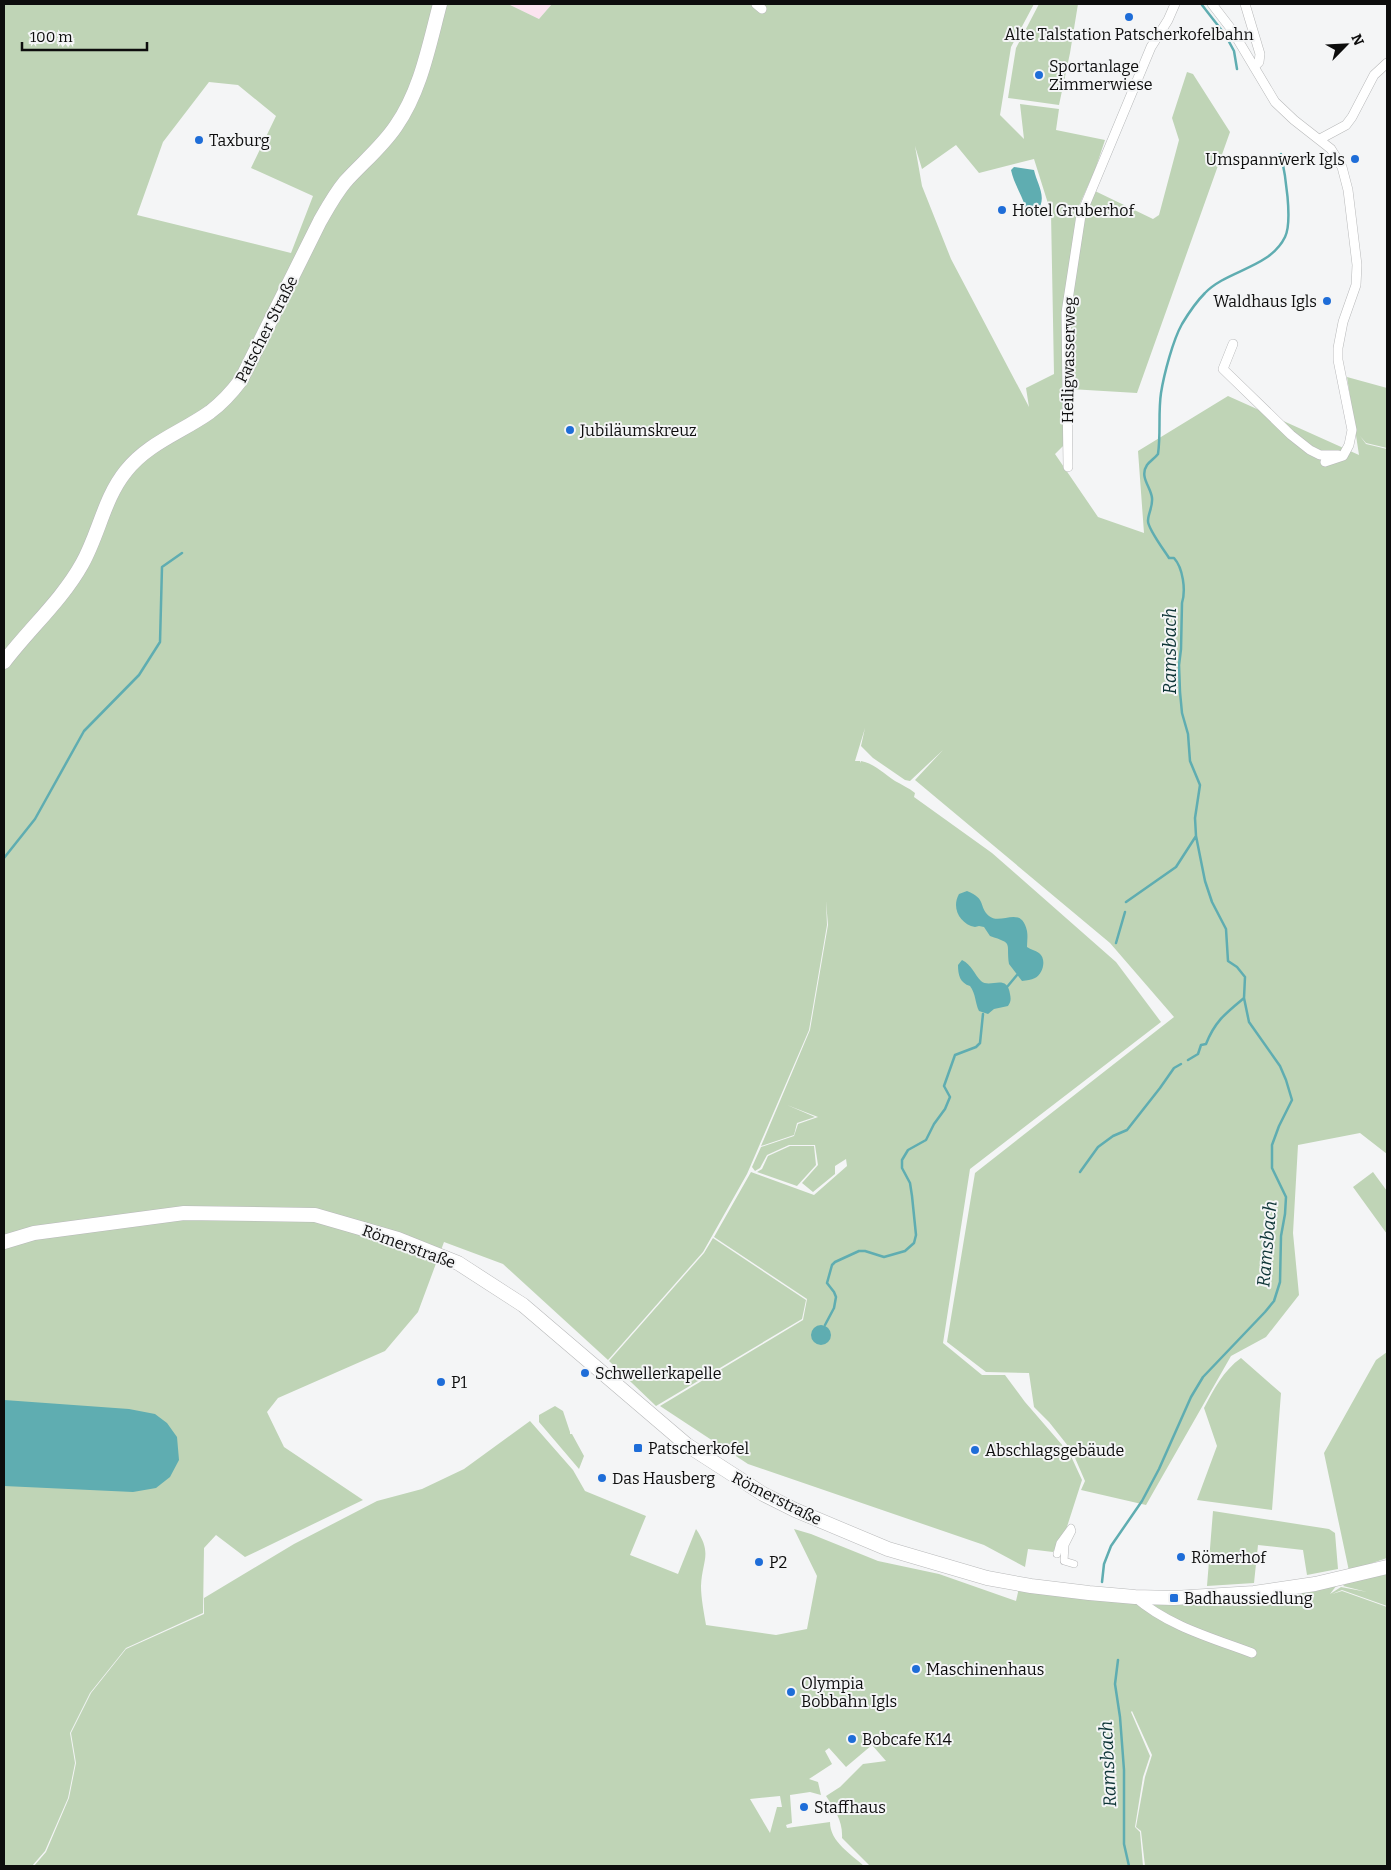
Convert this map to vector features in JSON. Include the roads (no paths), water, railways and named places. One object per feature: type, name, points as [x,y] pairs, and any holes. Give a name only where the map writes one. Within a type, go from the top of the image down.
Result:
[{"type":"main road","name":"Patscher Straße","points":[[4,662],[66,587],[82,564],[113,489],[126,471],[150,448],[219,405],[241,380],[320,221],[333,199],[346,182],[388,137],[407,108],[418,82],[440,4]]},
{"type":"main road","name":"Römerstraße","points":[[4,1242],[34,1233],[184,1213],[315,1215],[398,1239],[458,1263],[523,1305],[687,1445],[742,1481],[795,1510],[888,1549],[987,1578],[1031,1586],[1135,1597],[1194,1597],[1254,1593],[1352,1576],[1387,1567]]},
{"type":"street","name":"Heiligwasserweg","points":[[1068,467],[1066,313],[1081,215],[1151,48],[1168,20],[1175,4]]},
{"type":"street","points":[[1212,4],[1232,30],[1275,102],[1294,120],[1331,149],[1342,167],[1348,190],[1357,259],[1356,285],[1343,322],[1338,348],[1338,360],[1352,430],[1349,445],[1343,456],[1325,462]]},
{"type":"street","points":[[1245,4],[1260,54],[1260,62],[1254,67]]},
{"type":"street","points":[[1320,140],[1346,125],[1374,75],[1387,63]]},
{"type":"street","points":[[1233,344],[1223,369],[1291,435],[1310,450],[1320,455],[1343,456]]},
{"type":"street","points":[[1057,1554],[1060,1543],[1071,1528],[1072,1531],[1066,1545],[1064,1561],[1074,1564]]},
{"type":"street","points":[[1135,1597],[1151,1611],[1198,1634],[1252,1653]]},
{"type":"water","points":[[1014,167],[1034,170],[1042,196],[1042,201],[1037,211],[1031,212],[1026,209],[1012,175],[1011,170]]},
{"type":"water","points":[[967,891],[980,900],[989,916],[999,919],[1016,917],[1024,923],[1027,931],[1027,947],[1039,953],[1043,959],[1043,966],[1038,976],[1022,981],[1009,964],[1006,943],[990,936],[984,927],[975,927],[961,919],[956,905],[957,899],[959,894]]},
{"type":"water","points":[[962,960],[971,967],[981,981],[1005,984],[1011,997],[1008,1006],[994,1009],[988,1014],[979,1011],[972,989],[962,981],[959,975],[958,965]]},
{"type":"water","points":[[821,1325],[828,1328],[831,1335],[828,1342],[821,1345],[814,1342],[811,1335],[814,1328]]},
{"type":"water","points":[[4,1400],[129,1409],[155,1414],[167,1423],[177,1437],[179,1460],[170,1477],[156,1488],[133,1492],[4,1486]]},
{"type":"waterway","name":"Ramsbach","points":[[1202,5],[1223,32]]},
{"type":"waterway","name":"Ramsbach","points":[[1227,38],[1234,51],[1237,69]]},
{"type":"waterway","name":"Ramsbach","points":[[1102,1582],[1104,1564],[1111,1546],[1142,1501],[1159,1469],[1191,1397],[1203,1377],[1274,1301],[1280,1282],[1281,1236],[1286,1197],[1272,1168],[1272,1145],[1292,1100],[1280,1066],[1249,1022],[1244,998],[1245,977],[1237,967],[1228,961],[1226,929],[1212,902],[1205,881],[1196,836],[1195,818],[1200,785],[1190,761],[1188,734],[1182,713],[1180,692],[1179,665],[1184,592],[1183,579],[1177,562],[1174,558],[1169,558],[1149,525],[1148,518],[1152,498],[1144,474],[1147,465],[1158,454],[1162,385],[1172,348],[1182,324],[1199,300],[1214,285],[1269,256],[1285,237],[1288,209],[1281,154]]},
{"type":"waterway","points":[[4,858],[35,819],[84,731],[139,675],[160,642],[162,567],[182,553]]},
{"type":"waterway","points":[[1126,902],[1176,867],[1196,836]]},
{"type":"waterway","points":[[1116,943],[1125,912]]},
{"type":"waterway","points":[[1007,987],[1017,975]]},
{"type":"waterway","points":[[1188,1060],[1198,1054],[1201,1045],[1206,1044],[1217,1023],[1244,998]]},
{"type":"waterway","points":[[825,1325],[834,1308],[836,1297],[827,1283],[832,1265],[835,1262],[859,1251],[884,1257],[905,1251],[914,1243],[916,1235],[912,1196],[910,1183],[902,1168],[902,1160],[908,1150],[926,1140],[934,1124],[945,1109],[950,1097],[944,1086],[955,1055],[976,1047],[980,1043],[983,1014]]},
{"type":"waterway","points":[[1080,1172],[1098,1147],[1113,1136],[1127,1130],[1174,1068],[1181,1064]]},
{"type":"waterway","name":"Ramsbach","points":[[1118,1660],[1115,1684],[1120,1717],[1124,1770],[1124,1844],[1129,1866]]},
{"type":"place","name":"Alte Talstation Patscherkofelbahn","points":[[1129,17]]},
{"type":"place","name":"Sportanlage Zimmerwiese","points":[[1039,75]]},
{"type":"place","name":"Taxburg","points":[[199,140]]},
{"type":"place","name":"Umspannwerk Igls","points":[[1355,159]]},
{"type":"place","name":"Hotel Gruberhof","points":[[1002,210]]},
{"type":"place","name":"Waldhaus Igls","points":[[1327,301]]},
{"type":"place","name":"Jubiläumskreuz","points":[[570,430]]},
{"type":"place","name":"Schwellerkapelle","points":[[585,1373]]},
{"type":"place","name":"P1","points":[[441,1382]]},
{"type":"place","name":"Patscherkofel","points":[[638,1448]]},
{"type":"place","name":"Abschlagsgebäude","points":[[975,1450]]},
{"type":"place","name":"Das Hausberg","points":[[602,1478]]},
{"type":"place","name":"Römerhof","points":[[1181,1557]]},
{"type":"place","name":"P2","points":[[759,1562]]},
{"type":"place","name":"Badhaussiedlung","points":[[1174,1598]]},
{"type":"place","name":"Maschinenhaus","points":[[916,1669]]},
{"type":"place","name":"Olympia Bobbahn Igls","points":[[791,1692]]},
{"type":"place","name":"Bobcafe K14","points":[[852,1739]]},
{"type":"place","name":"Staffhaus","points":[[804,1807]]}]
